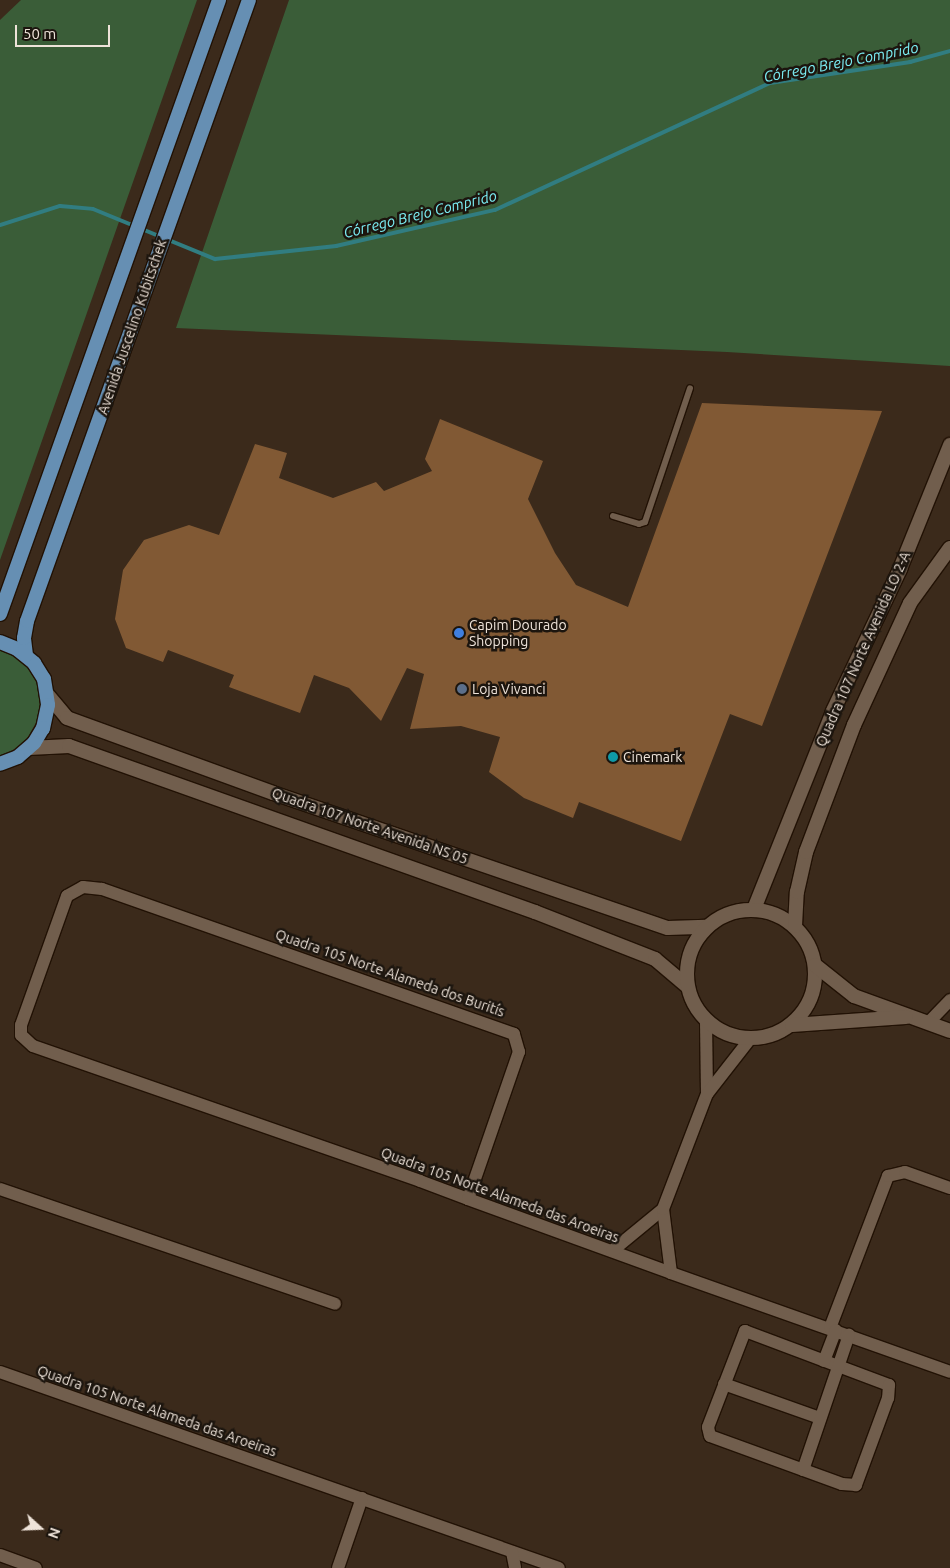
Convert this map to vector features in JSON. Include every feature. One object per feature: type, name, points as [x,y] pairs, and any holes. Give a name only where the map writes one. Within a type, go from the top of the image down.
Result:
[{"type":"main road","name":"Avenida Juscelino Kubitschek","points":[[0,614],[219,0]]},
{"type":"main road","name":"Avenida Juscelino Kubitschek","points":[[26,655],[24,638],[27,620],[249,0]]},
{"type":"main road","points":[[0,642],[26,655],[40,672],[48,694],[45,724],[29,748],[0,764]]},
{"type":"street","name":"Quadra 107 Norte Avenida LO 2-A","points":[[754,909],[832,711],[900,569],[950,445]]},
{"type":"street","name":"Quadra 107 Norte Avenida LO 2-A","points":[[795,926],[797,892],[806,852],[854,725],[910,603],[950,548]]},
{"type":"street","name":"Quadra 107 Norte Avenida NS 05","points":[[48,694],[67,718],[273,793],[668,928],[706,927]]},
{"type":"street","name":"Quadra 107 Norte Avenida NS 05","points":[[29,748],[69,746],[534,912],[655,959],[687,986]]},
{"type":"street","name":"Quadra 105 Norte Alameda das Aroeiras","points":[[90,886],[72,891],[64,902],[21,1025],[23,1040],[40,1049],[468,1199],[950,1372]]},
{"type":"street","name":"Quadra 105 Norte Alameda dos Buritís","points":[[90,886],[514,1034],[520,1044],[519,1052],[468,1199]]},
{"type":"street","points":[[754,909],[776,914],[795,926],[808,944],[815,965],[812,994],[806,1008],[792,1024],[772,1036],[750,1040],[727,1035],[706,1022],[693,1006],[687,986],[689,954],[706,927],[720,917],[754,909]]},
{"type":"street","points":[[815,965],[854,996],[950,1031]]},
{"type":"street","points":[[928,1023],[950,1000]]},
{"type":"street","points":[[792,1024],[909,1016]]},
{"type":"street","points":[[706,1022],[707,1094]]},
{"type":"street","points":[[670,1273],[663,1209],[707,1094],[750,1040]]},
{"type":"street","points":[[824,1360],[833,1329],[888,1176],[905,1172],[950,1188]]},
{"type":"street","points":[[0,1189],[335,1304]]},
{"type":"street","points":[[612,1251],[663,1209]]},
{"type":"street","points":[[745,1331],[837,1366],[884,1381],[891,1389],[856,1484],[842,1484],[710,1436],[708,1427],[745,1331]]},
{"type":"street","points":[[803,1470],[849,1335]]},
{"type":"street","name":"Quadra 105 Norte Alameda das Aroeiras","points":[[0,1372],[559,1568]]},
{"type":"street","points":[[724,1384],[820,1418]]},
{"type":"street","points":[[338,1568],[362,1498]]},
{"type":"street","points":[[512,1552],[515,1568]]},
{"type":"street","points":[[0,1555],[13,1564],[36,1568]]},
{"type":"lane","points":[[613,516],[639,524],[645,522],[690,388]]},
{"type":"green space","points":[[21,0],[197,0],[0,560],[0,20]]},
{"type":"green space","points":[[289,0],[950,0],[950,366],[727,352],[176,328]]},
{"type":"green space","points":[[0,649],[17,657],[31,671],[38,685],[40,704],[38,719],[28,737],[17,748],[0,756]]},
{"type":"building","name":"Capim Dourado Shopping","points":[[702,403],[882,411],[762,726],[730,714],[681,841],[579,802],[573,818],[524,798],[489,772],[500,737],[461,726],[410,729],[424,674],[407,668],[381,721],[349,688],[314,675],[300,713],[229,687],[234,675],[168,650],[163,662],[126,648],[115,619],[123,570],[144,540],[189,525],[219,535],[255,444],[287,453],[279,478],[333,498],[376,482],[384,491],[432,471],[425,459],[440,419],[543,461],[528,499],[555,553],[576,585],[628,607]]},
{"type":"waterway","name":"Córrego Brejo Comprido","points":[[0,225],[60,206],[93,209],[215,259],[336,246],[495,210],[770,83],[910,62],[950,51]]},
{"type":"place","name":"Capim Dourado Shopping","points":[[459,633]]},
{"type":"place","name":"Loja Vivanci","points":[[462,689]]},
{"type":"place","name":"Cinemark","points":[[613,757]]}]
